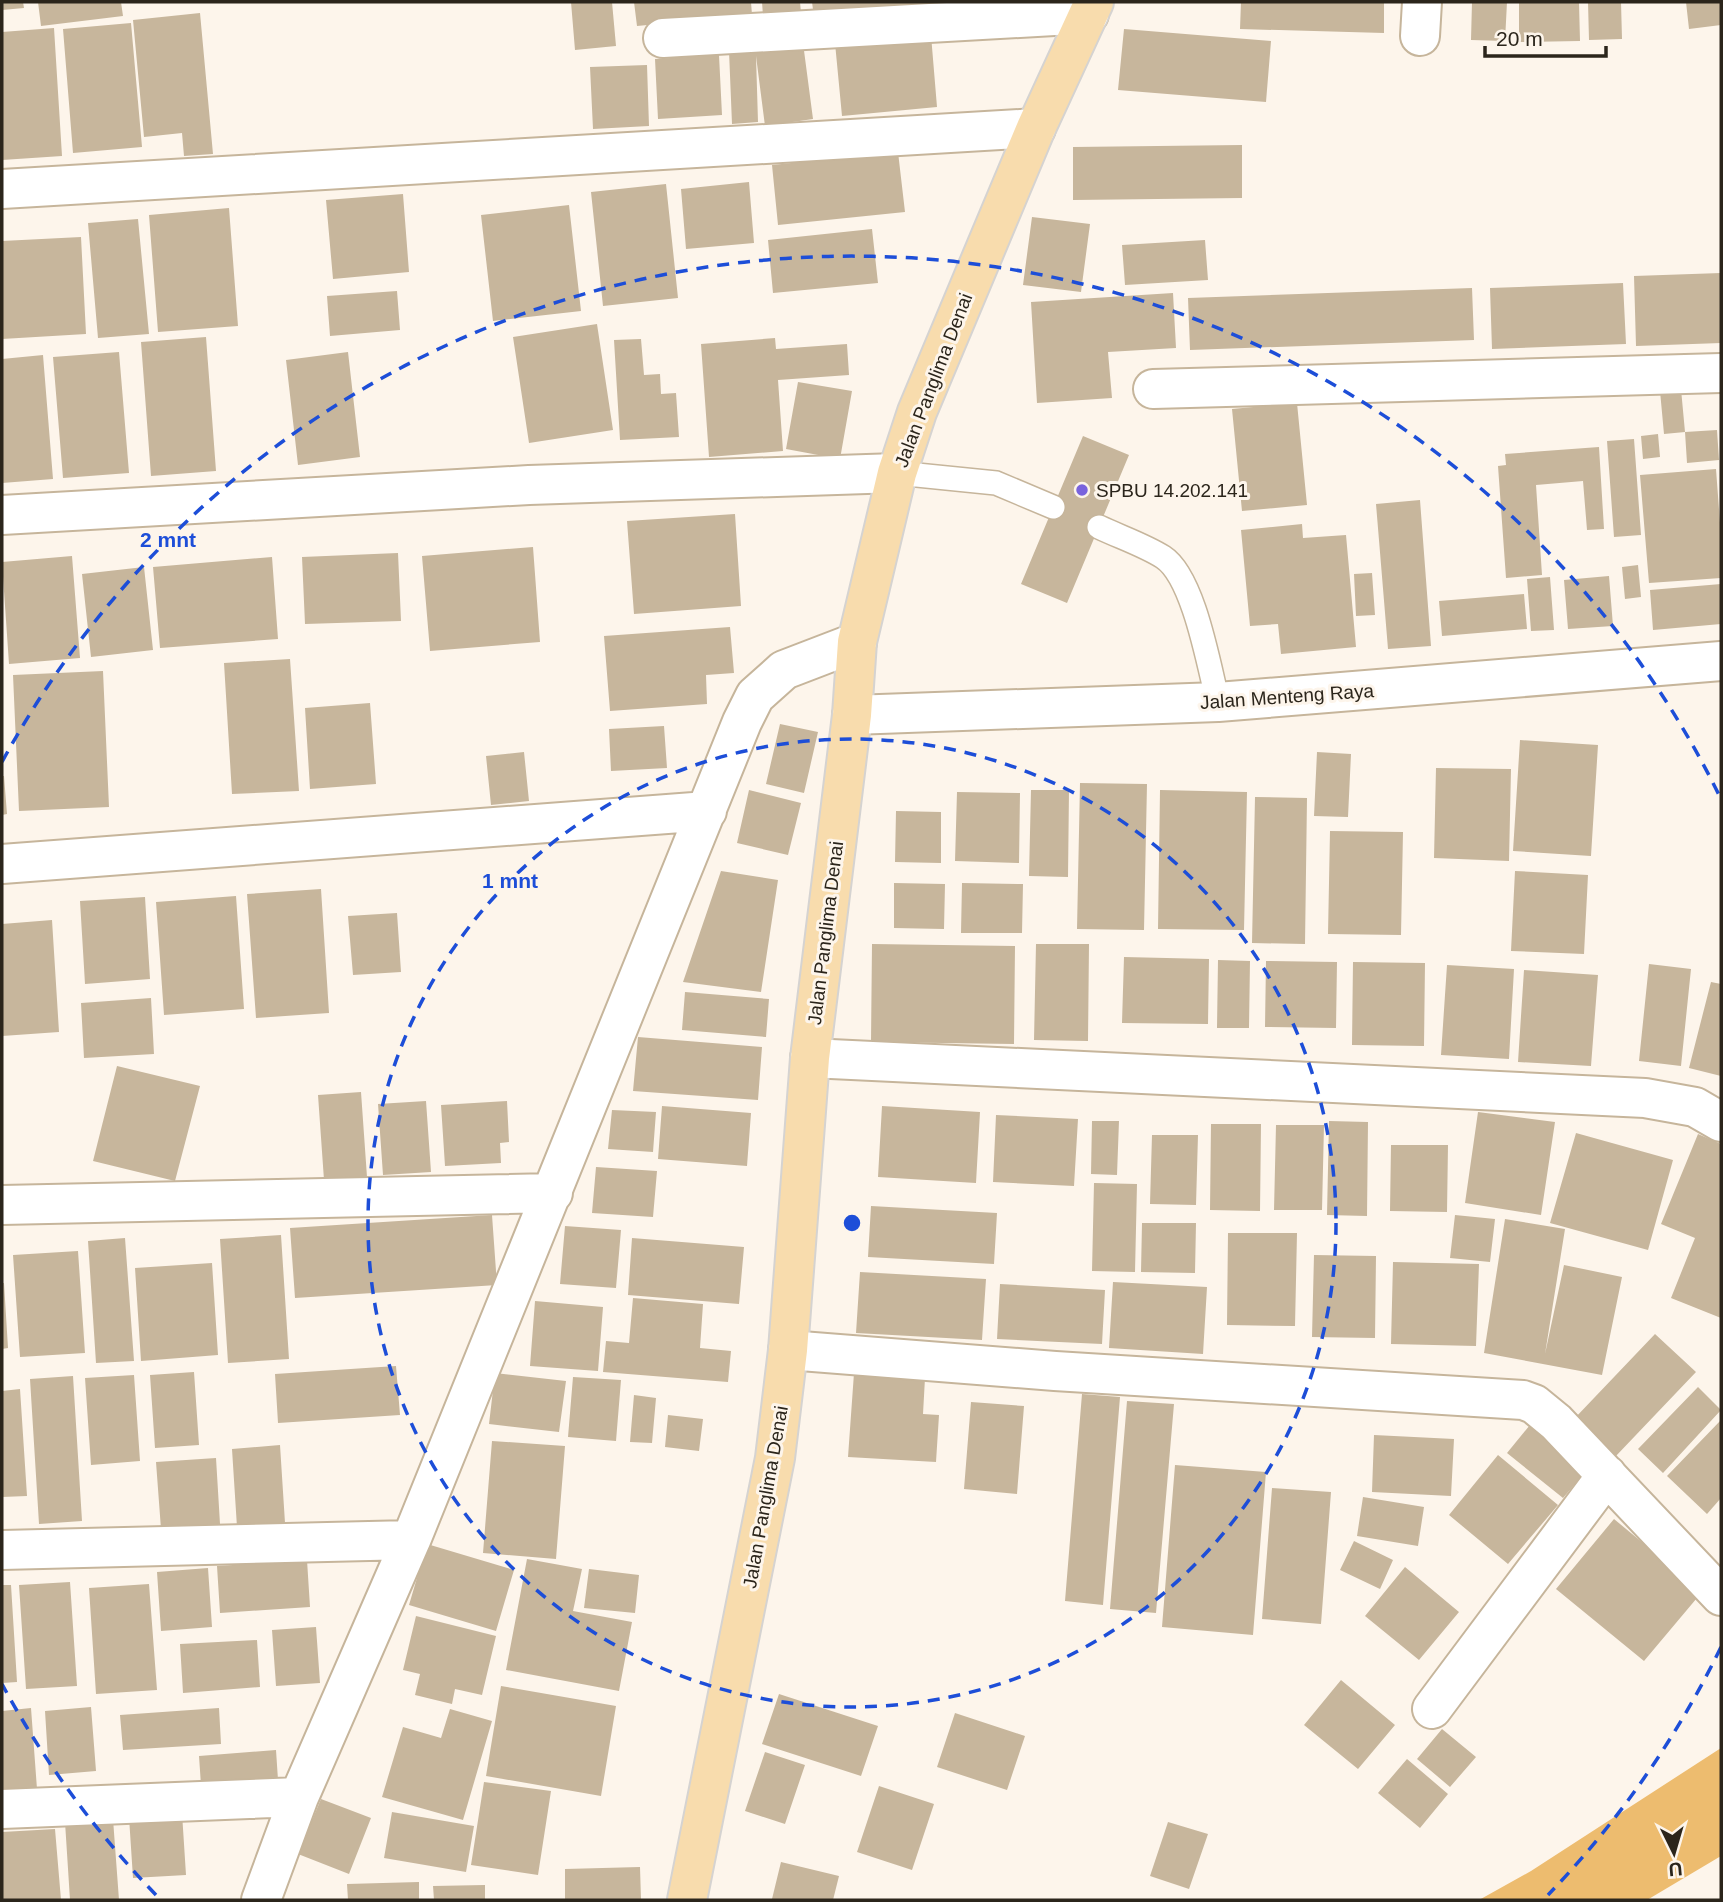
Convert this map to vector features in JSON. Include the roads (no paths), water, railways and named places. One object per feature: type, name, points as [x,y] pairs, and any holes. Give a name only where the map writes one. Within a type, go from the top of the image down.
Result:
[{"type":"main road","name":"Jalan Panglima Denai","points":[[687,1900],[775,1458],[788,1350],[810,1058],[852,715],[857,642],[897,473],[917,412],[1036,128],[1092,8]]},
{"type":"street","points":[[663,38],[1092,8]]},
{"type":"street","points":[[2,189],[1036,128]]},
{"type":"street","points":[[1153,389],[1721,373]]},
{"type":"street","points":[[2,515],[528,485],[897,473]]},
{"type":"street","points":[[261,1900],[299,1797],[411,1540],[742,722],[755,696],[784,670],[857,642]]},
{"type":"street","name":"Jalan Menteng Raya","points":[[852,715],[1218,702],[1721,661]]},
{"type":"street","points":[[2,864],[708,811]]},
{"type":"street","points":[[810,1058],[1646,1098],[1695,1107],[1721,1122]]},
{"type":"street","points":[[2,1205],[553,1192]]},
{"type":"street","points":[[788,1350],[1055,1371],[1523,1400],[1545,1412],[1721,1595]]},
{"type":"street","points":[[1432,1709],[1607,1475]]},
{"type":"street","points":[[2,1550],[411,1540]]},
{"type":"street","points":[[2,1809],[299,1797]]},
{"type":"lane","points":[[897,473],[996,483],[1053,507]]},
{"type":"lane","points":[[1099,527],[1165,558],[1179,575],[1192,601],[1218,702]]},
{"type":"place","name":"SPBU 14.202.141","points":[[1082,490]]}]
